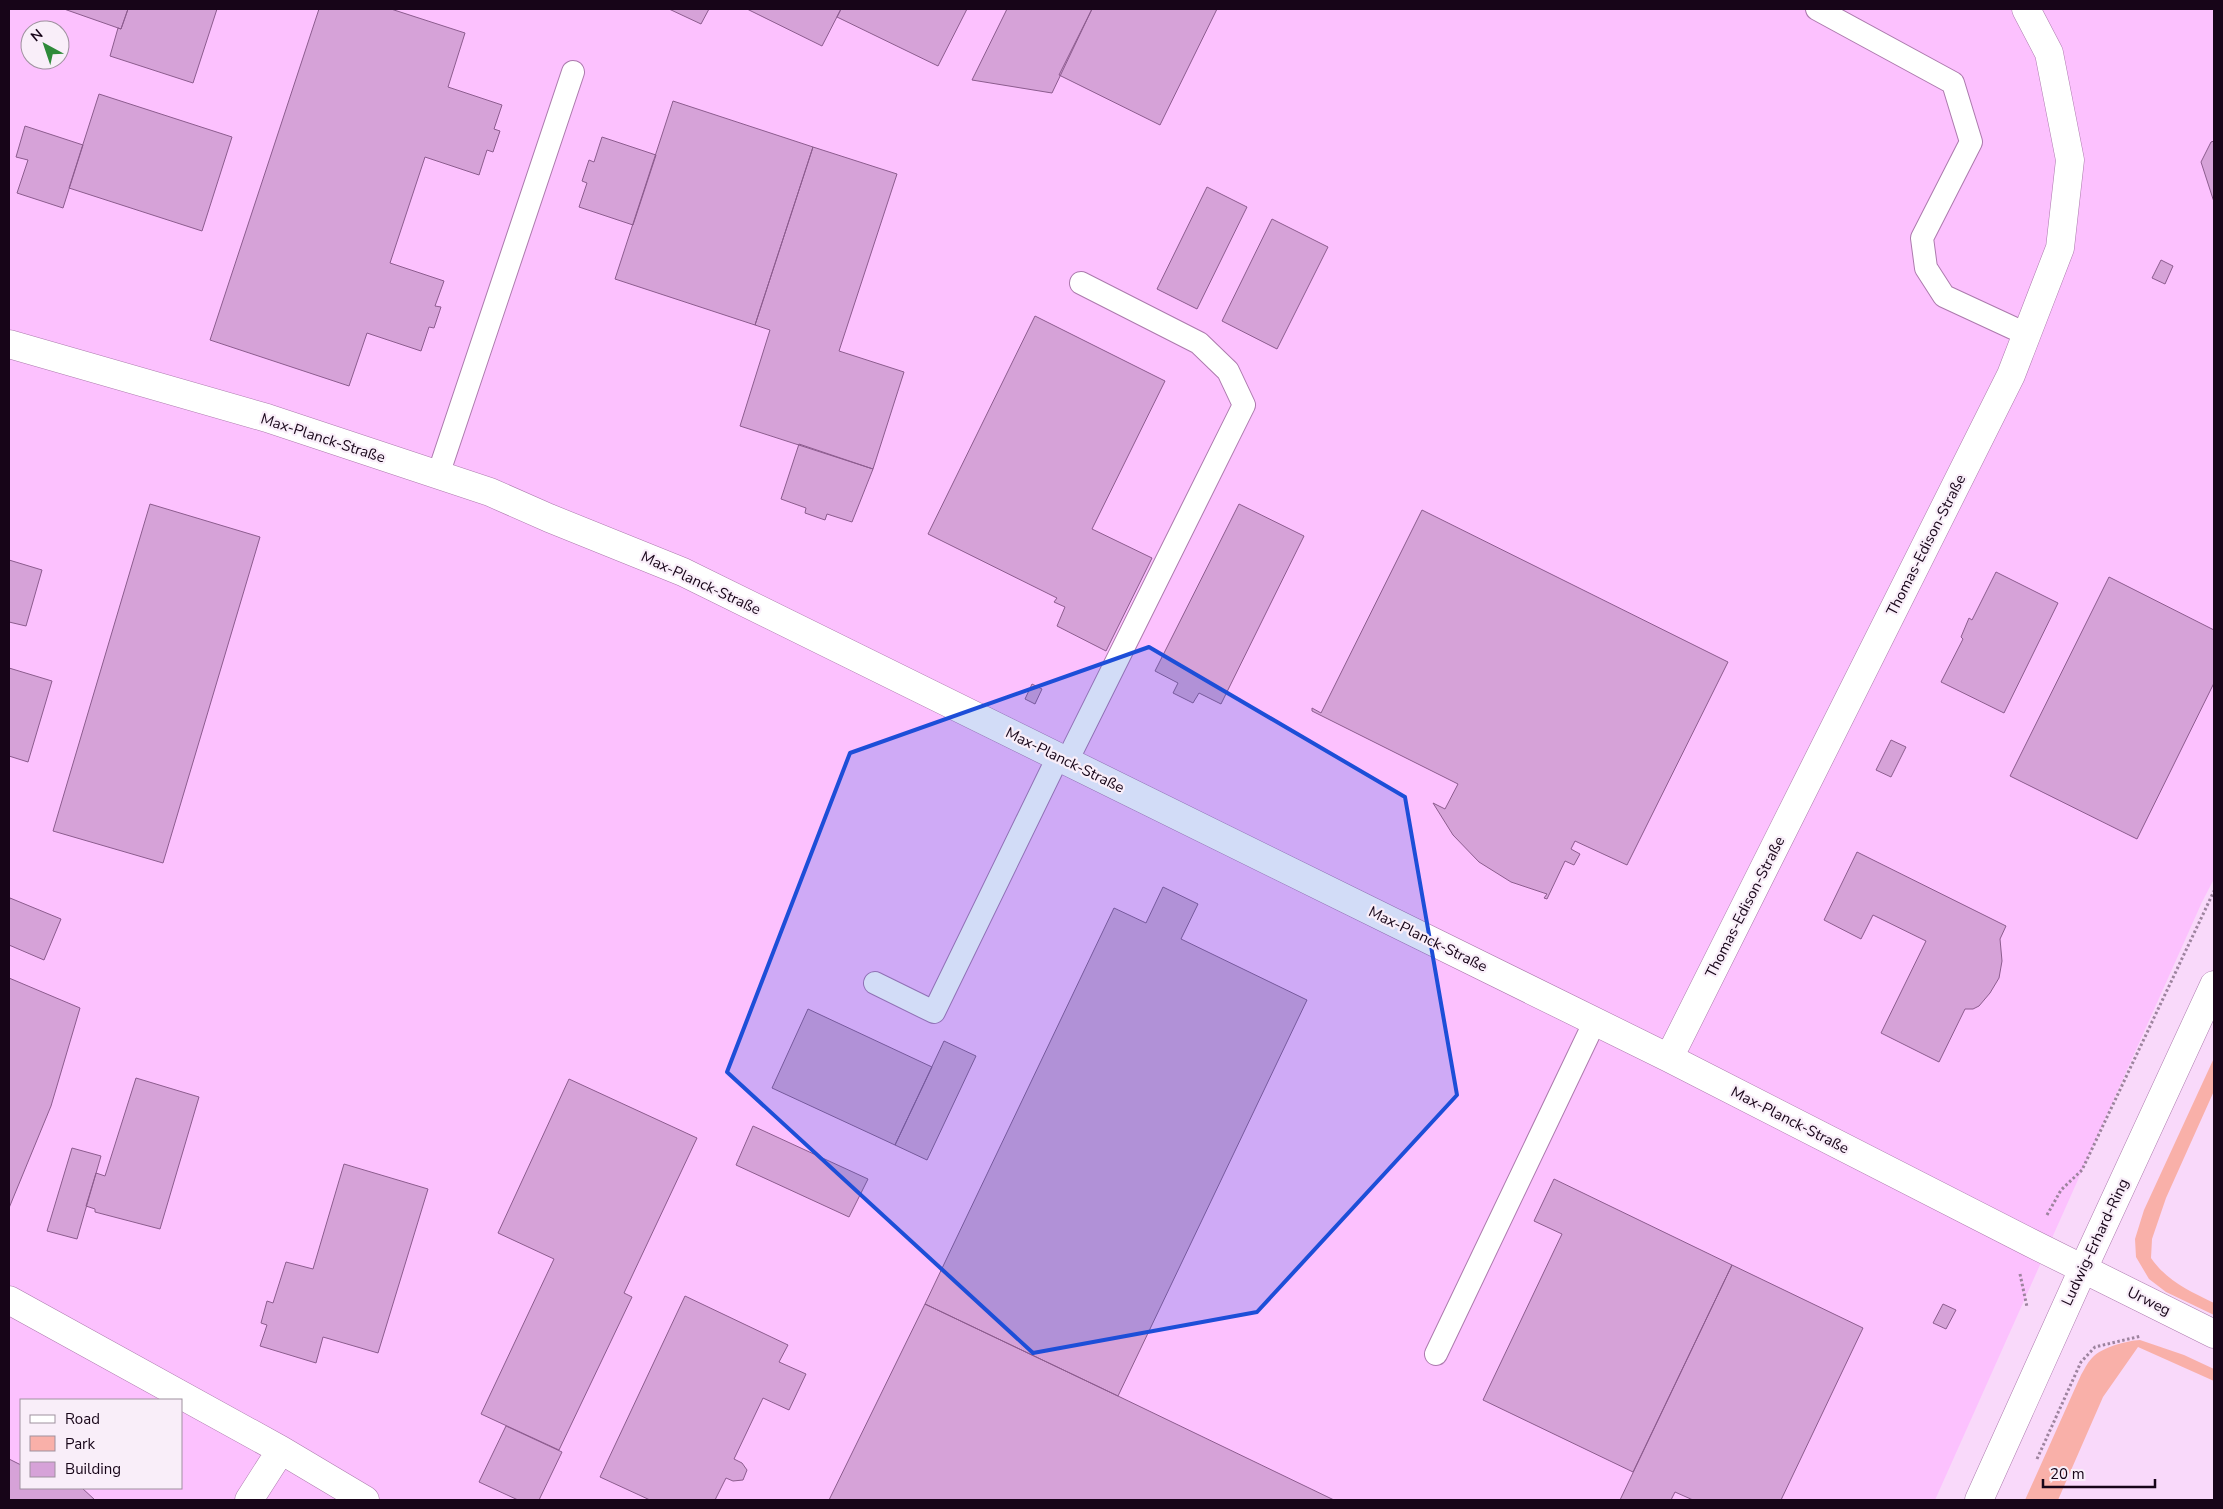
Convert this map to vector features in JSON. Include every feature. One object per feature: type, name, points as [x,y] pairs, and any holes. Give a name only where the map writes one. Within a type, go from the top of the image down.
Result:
[{"type":"street","name":"Thomas-Edison-Straße","points":[[1669,1058],[2002,393],[2060,248],[2070,160],[2049,53],[2026,9]]},
{"type":"street","name":"Max-Planck-Straße","points":[[9,344],[267,418],[490,492],[683,572],[1595,1021],[2083,1269]]},
{"type":"street","name":"Ludwig-Erhard-Ring","points":[[1979,1500],[2214,984]]},
{"type":"street","name":"Urweg","points":[[2083,1269],[2214,1334]]},
{"type":"street","points":[[9,1300],[281,1450],[366,1500]]},
{"type":"street","points":[[248,1500],[281,1450]]},
{"type":"lane","points":[[1817,9],[1953,83],[1971,142],[1922,238],[1926,268],[1944,296],[2026,334]]},
{"type":"lane","points":[[438,475],[573,72]]},
{"type":"lane","points":[[876,983],[934,1012],[1244,405],[1228,371],[1199,343],[1081,283]]},
{"type":"lane","points":[[1436,1354],[1595,1021]]},
{"type":"path","points":[[2024,1314],[2028,1306],[2020,1273],[2031,1243],[2061,1190],[2082,1170],[2214,891]]},
{"type":"path","points":[[2036,1462],[2081,1362],[2095,1347],[2139,1336],[2148,1338]]},
{"type":"highlighted area","points":[[1149,647],[1405,797],[1457,1095],[1257,1312],[1033,1353],[727,1072],[850,753]]},
{"type":"shaded area","points":[[9,9],[2214,9],[2214,879],[2202,902],[1935,1500],[9,1500]]},
{"type":"green space","points":[[2214,1058],[2214,1091],[2166,1198],[2152,1239],[2151,1258],[2172,1279],[2214,1303],[2214,1315],[2166,1292],[2149,1279],[2136,1257],[2135,1239],[2144,1210]]},
{"type":"green space","points":[[2140,1340],[2184,1355],[2214,1369],[2214,1381],[2138,1347],[2103,1397],[2058,1500],[2025,1500],[2081,1375],[2089,1362],[2096,1354],[2108,1348],[2121,1343]]},
{"type":"building","points":[[64,9],[128,9],[121,29]]},
{"type":"building","points":[[128,9],[217,9],[193,83],[110,56],[118,28],[121,29]]},
{"type":"building","points":[[319,9],[391,9],[465,33],[448,87],[502,105],[494,129],[500,131],[493,152],[487,150],[479,175],[425,157],[390,263],[444,281],[435,306],[441,307],[434,328],[429,327],[421,351],[367,333],[349,386],[210,340]]},
{"type":"building","points":[[669,9],[709,9],[701,24]]},
{"type":"building","points":[[747,9],[841,9],[822,46]]},
{"type":"building","points":[[841,9],[967,9],[938,66],[837,17]]},
{"type":"building","points":[[1007,9],[1092,9],[1052,93],[972,80]]},
{"type":"building","points":[[1092,9],[1217,9],[1160,125],[1059,75]]},
{"type":"building","points":[[99,94],[232,137],[202,231],[69,188]]},
{"type":"building","points":[[673,101],[813,147],[755,325],[615,279]]},
{"type":"building","points":[[25,126],[83,145],[63,208],[17,193],[28,160],[16,157]]},
{"type":"building","points":[[602,137],[656,155],[633,225],[579,207],[587,183],[582,181],[589,160],[594,162]]},
{"type":"building","points":[[2214,141],[2214,202],[2201,162],[2211,142]]},
{"type":"building","points":[[813,147],[897,174],[839,351],[904,372],[873,469],[740,426],[770,330],[755,325]]},
{"type":"building","points":[[1207,187],[1247,207],[1197,309],[1157,289]]},
{"type":"building","points":[[1272,219],[1328,247],[1277,349],[1222,321]]},
{"type":"building","points":[[2161,260],[2173,266],[2165,284],[2152,278]]},
{"type":"building","points":[[1035,316],[1165,381],[1092,529],[1152,558],[1106,651],[1057,626],[1065,607],[1054,602],[1057,598],[928,534]]},
{"type":"building","points":[[799,444],[873,469],[852,522],[827,514],[825,520],[805,513],[806,508],[781,499]]},
{"type":"building","points":[[150,504],[260,537],[163,863],[53,831]]},
{"type":"building","points":[[1239,504],[1304,536],[1221,704],[1199,693],[1193,703],[1173,693],[1178,683],[1155,671]]},
{"type":"building","points":[[1422,510],[1728,662],[1627,865],[1575,841],[1571,849],[1580,854],[1574,865],[1565,861],[1547,899],[1544,898],[1547,894],[1511,882],[1479,862],[1453,835],[1433,803],[1445,809],[1458,784],[1312,711],[1312,708],[1321,713]]},
{"type":"building","points":[[9,560],[42,570],[26,626],[9,622]]},
{"type":"building","points":[[1996,572],[2058,603],[2004,713],[1941,682],[1963,639],[1961,637],[1969,618],[1972,620]]},
{"type":"building","points":[[2109,577],[2214,630],[2214,683],[2137,839],[2010,776]]},
{"type":"building","points":[[9,668],[52,681],[28,762],[9,756]]},
{"type":"building","points":[[1032,684],[1042,689],[1035,704],[1025,699]]},
{"type":"building","points":[[1891,740],[1906,747],[1891,777],[1876,770]]},
{"type":"building","points":[[1857,852],[2006,926],[2000,939],[2002,961],[1999,978],[1979,1006],[1973,1009],[1965,1009],[1939,1062],[1881,1033],[1926,941],[1873,915],[1861,939],[1824,920]]},
{"type":"building","points":[[1163,887],[1198,904],[1181,939],[1307,1000],[1118,1396],[925,1304],[1114,908],[1146,923]]},
{"type":"building","points":[[10,898],[61,919],[44,960],[9,945]]},
{"type":"building","points":[[9,978],[80,1008],[51,1106],[9,1208]]},
{"type":"building","points":[[808,1009],[932,1067],[895,1145],[772,1088]]},
{"type":"building","points":[[944,1041],[976,1056],[927,1160],[895,1145]]},
{"type":"building","points":[[136,1078],[199,1097],[160,1229],[95,1212],[95,1209],[86,1206],[96,1173],[105,1176]]},
{"type":"building","points":[[569,1079],[697,1138],[624,1293],[632,1297],[559,1450],[481,1414],[554,1259],[498,1233]]},
{"type":"building","points":[[753,1126],[868,1179],[849,1217],[736,1165]]},
{"type":"building","points":[[72,1148],[101,1156],[77,1239],[47,1231]]},
{"type":"building","points":[[344,1164],[428,1189],[378,1353],[323,1337],[316,1363],[260,1346],[267,1325],[261,1323],[267,1301],[273,1303],[286,1262],[313,1269]]},
{"type":"building","points":[[1554,1179],[1732,1265],[1633,1472],[1483,1400],[1562,1234],[1534,1221]]},
{"type":"building","points":[[1732,1265],[1863,1328],[1781,1500],[1693,1500],[1675,1492],[1671,1500],[1620,1500]]},
{"type":"building","points":[[685,1296],[788,1345],[779,1362],[806,1374],[789,1410],[763,1398],[734,1459],[742,1463],[747,1470],[743,1480],[733,1481],[726,1478],[715,1500],[650,1500],[600,1477]]},
{"type":"building","points":[[925,1304],[1120,1397],[1334,1500],[829,1500]]},
{"type":"building","points":[[1943,1304],[1956,1310],[1946,1329],[1933,1323]]},
{"type":"building","points":[[506,1426],[562,1452],[539,1500],[518,1500],[479,1482]]},
{"type":"building","points":[[9,1459],[20,1464],[20,1489],[83,1489],[95,1500],[9,1500]]}]
